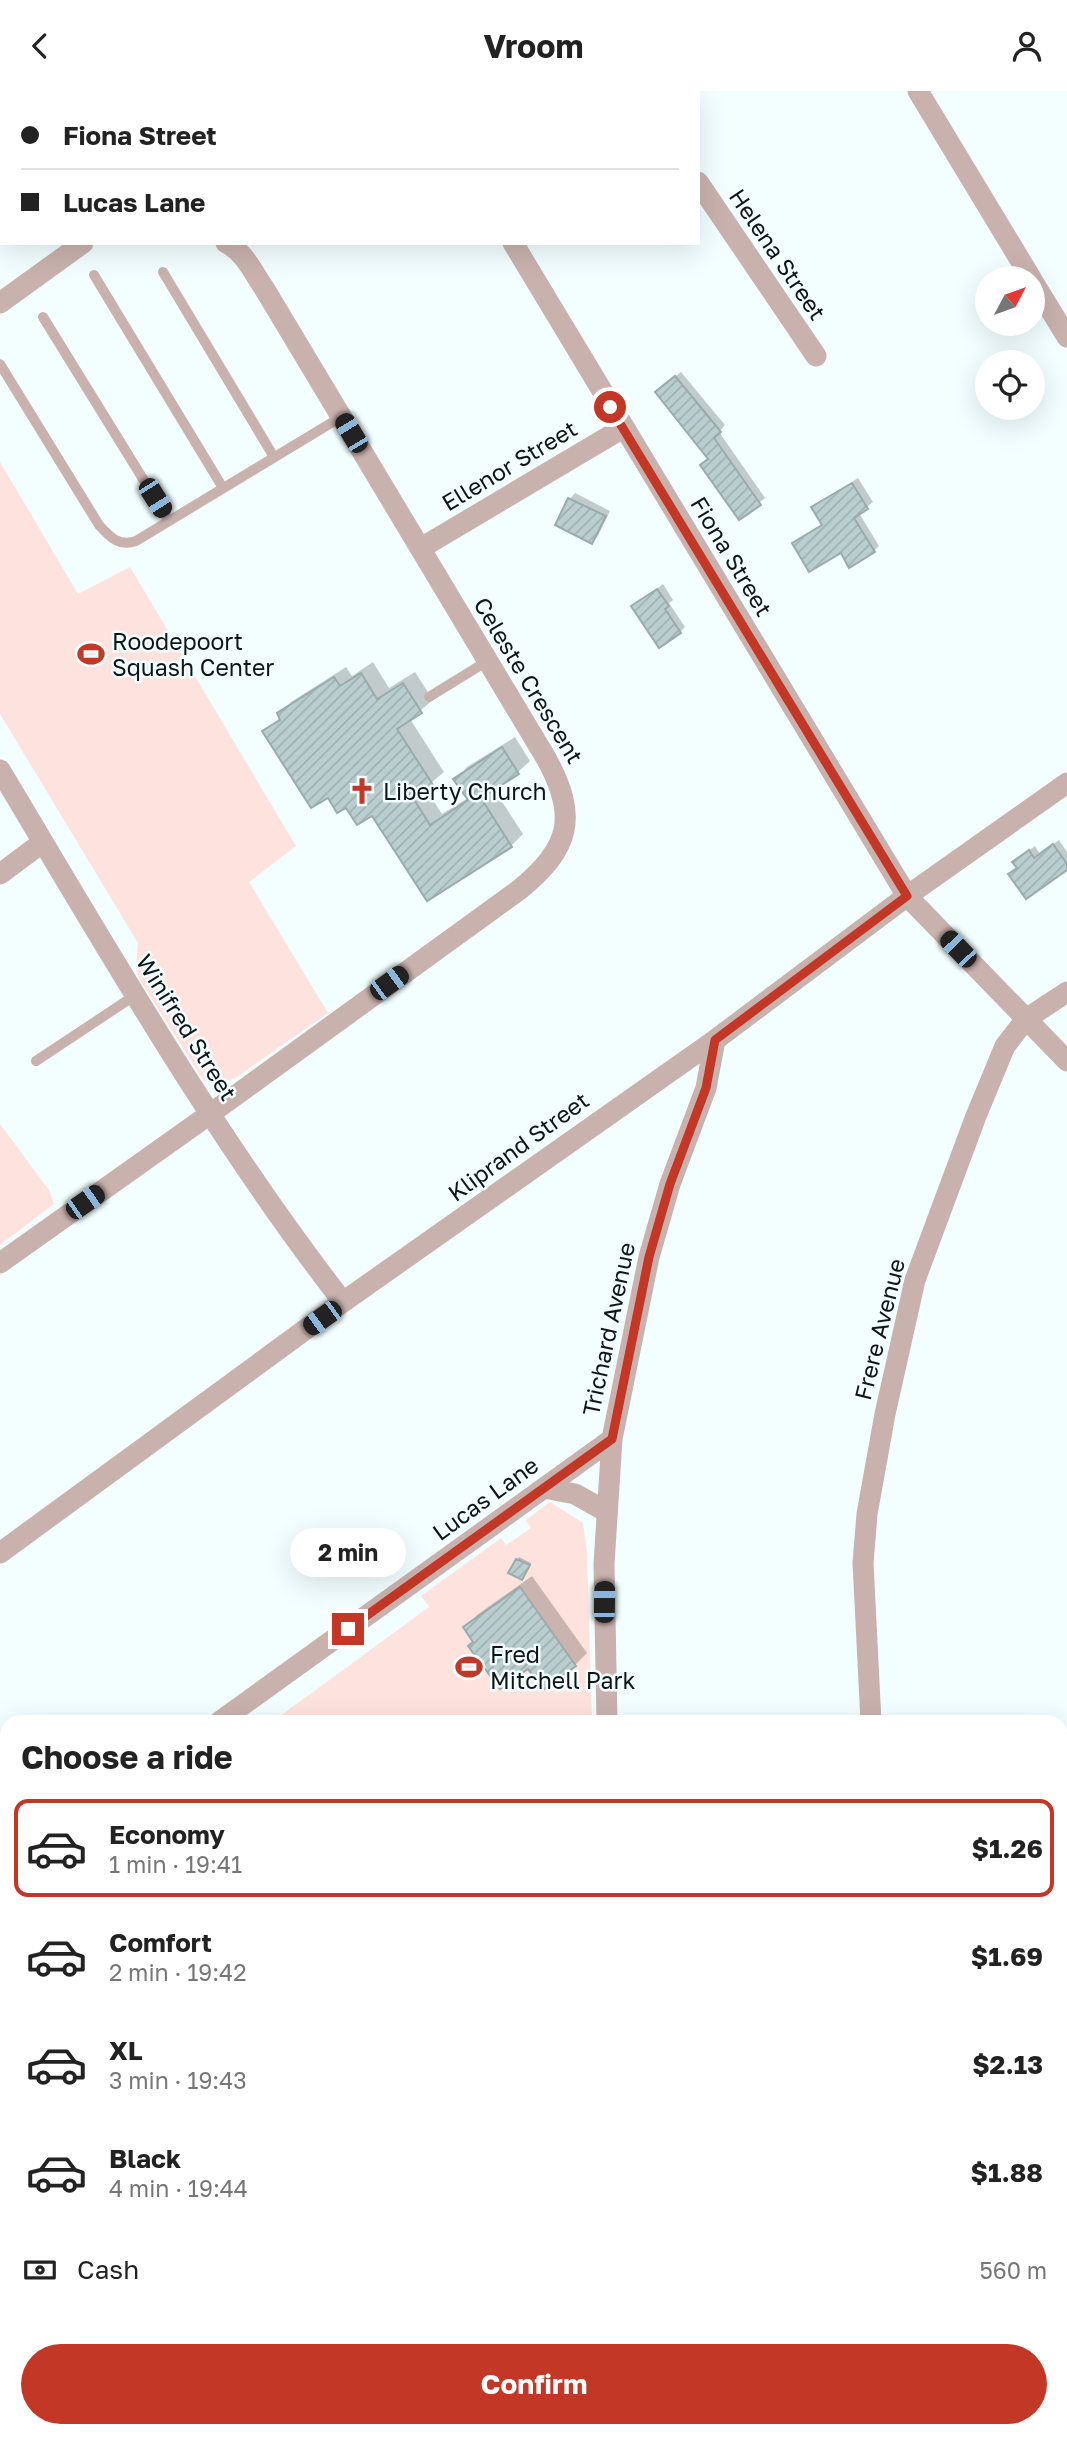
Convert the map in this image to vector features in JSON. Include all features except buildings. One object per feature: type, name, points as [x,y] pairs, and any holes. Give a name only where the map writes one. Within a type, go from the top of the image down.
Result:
[{"type":"street","points":[[918,91],[1024,266]]},
{"type":"street","name":"Helena Street","points":[[700,184],[816,356]]},
{"type":"street","points":[[0,303],[80,245]]},
{"type":"street","name":"Celeste Crescent","points":[[0,1263],[519,890],[539,873],[555,854],[564,828],[565,800],[560,783],[489,660],[244,258],[230,245]]},
{"type":"street","name":"Fiona Street","points":[[514,245],[907,896],[1067,1061]]},
{"type":"street","points":[[1045,301],[1067,337]]},
{"type":"street","name":"Ellenor Street","points":[[421,548],[623,428]]},
{"type":"street","name":"Winifred Street","points":[[0,770],[210,1114],[290,1232],[343,1302]]},
{"type":"street","name":"Kliprand Street","points":[[0,1553],[343,1302],[715,1040],[907,896],[1067,783]]},
{"type":"street","points":[[0,874],[43,842]]},
{"type":"street","name":"Frere Avenue","points":[[871,1715],[863,1563],[867,1514],[892,1379],[920,1267],[998,1061],[1010,1037],[1026,1019],[1067,992]]},
{"type":"street","name":"Trichard Avenue","points":[[607,1715],[603,1609],[612,1439],[649,1257],[670,1184],[706,1088],[715,1040]]},
{"type":"street","name":"Lucas Lane","points":[[229,1715],[612,1439]]},
{"type":"street","points":[[544,1488],[575,1494],[607,1512]]},
{"type":"lane","points":[[163,272],[274,457]]},
{"type":"lane","points":[[94,275],[223,488]]},
{"type":"lane","points":[[43,317],[169,521]]},
{"type":"lane","points":[[0,364],[99,525],[113,539],[126,544],[136,541],[341,417]]},
{"type":"lane","points":[[429,697],[489,660]]},
{"type":"lane","points":[[36,1061],[137,994]]},
{"type":"shaded area","name":"Roodepoort Squash Center","points":[[0,462],[78,594],[130,567],[296,846],[249,882],[328,1013],[234,1079],[219,1083],[204,1081],[140,980],[136,969],[138,943],[0,714]]},
{"type":"shaded area","points":[[0,1124],[49,1190],[54,1204],[0,1245]]},
{"type":"shaded area","name":"Fred Mitchell Park","points":[[550,1502],[583,1523],[587,1552],[592,1715],[282,1715],[429,1607],[421,1596],[501,1538],[506,1545],[531,1528],[526,1520]]},
{"type":"place","name":"Roodepoort Squash Center","points":[[91,654]]},
{"type":"place","name":"Liberty Church","points":[[362,791]]},
{"type":"place","name":"Fred Mitchell Park","points":[[469,1667]]},
{"type":"route","points":[[348,1629],[612,1439],[649,1257],[670,1184],[706,1088],[715,1040],[907,896],[610,407]]}]
